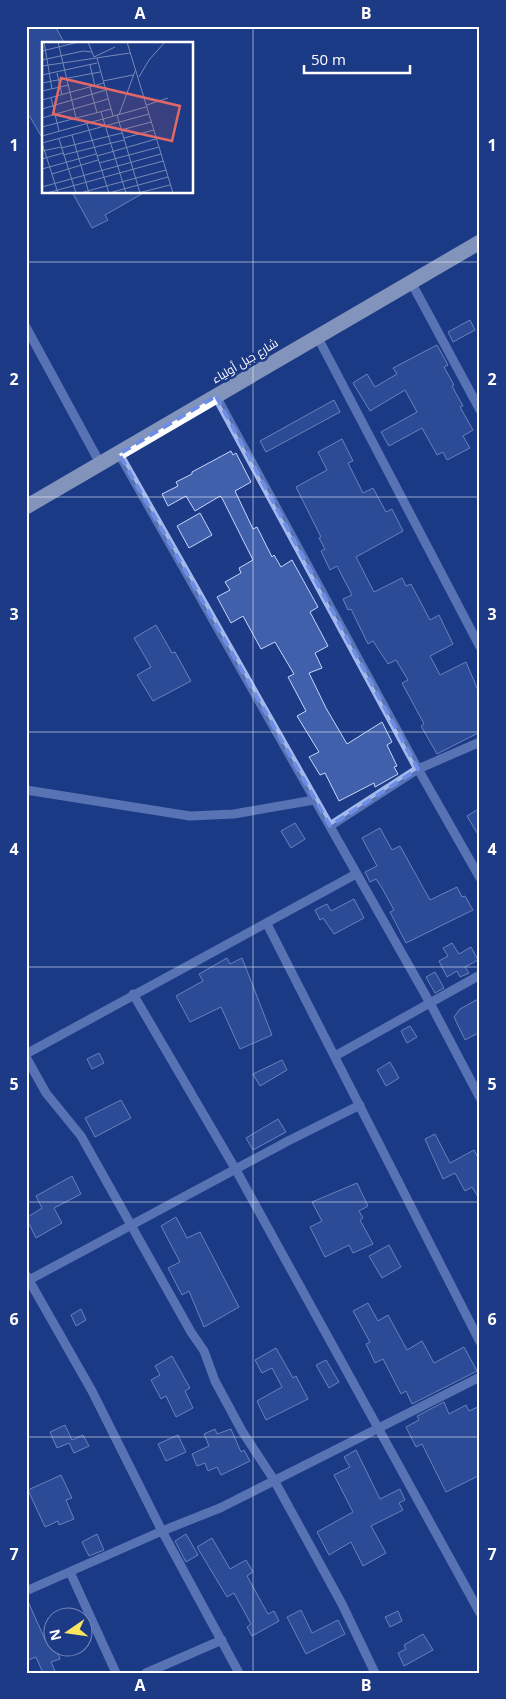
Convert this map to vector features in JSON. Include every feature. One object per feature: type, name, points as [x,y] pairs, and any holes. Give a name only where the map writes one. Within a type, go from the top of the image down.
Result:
[{"type":"highway","name":"شارع جبل أولياء","points":[[26,507],[480,242]]},
{"type":"street","points":[[411,282],[480,410]]},
{"type":"street","points":[[26,328],[101,464]]},
{"type":"street","points":[[317,336],[480,647]]},
{"type":"street","points":[[216,396],[418,770],[480,878]]},
{"type":"street","points":[[119,454],[430,1003],[480,1098]]},
{"type":"street","points":[[330,826],[418,770],[480,742]]},
{"type":"street","points":[[26,790],[190,816],[234,814],[314,800]]},
{"type":"street","points":[[356,874],[267,924],[133,994],[26,1056],[46,1093],[82,1136],[191,1332],[204,1351],[215,1381],[242,1431],[274,1480],[342,1604],[375,1673]]},
{"type":"street","points":[[267,924],[480,1342]]},
{"type":"street","points":[[335,1056],[480,975]]},
{"type":"street","points":[[133,994],[236,1170],[480,1613]]},
{"type":"street","points":[[239,1673],[162,1531],[92,1391],[28,1278],[132,1227],[360,1105]]},
{"type":"street","points":[[26,1591],[162,1531],[220,1508],[480,1377]]},
{"type":"street","points":[[70,1572],[116,1673]]},
{"type":"street","points":[[146,1673],[222,1640]]},
{"type":"highlighted area","points":[[216,396],[418,769],[330,826],[119,454]]},
{"type":"building","points":[[26,26],[55,26],[64,42],[42,42],[42,138],[26,110]]},
{"type":"building","points":[[73,194],[142,194],[105,215],[108,220],[92,228]]},
{"type":"building","points":[[470,320],[475,330],[453,342],[448,332]]},
{"type":"building","points":[[437,345],[448,365],[444,367],[463,406],[460,407],[473,430],[463,436],[470,448],[447,460],[443,452],[437,455],[422,428],[389,446],[381,432],[417,412],[405,390],[370,411],[353,383],[367,374],[375,387],[397,374],[393,368]]},
{"type":"building","points":[[334,400],[340,412],[266,452],[260,441]]},
{"type":"building","points":[[342,439],[353,461],[348,463],[363,493],[373,488],[386,512],[392,509],[403,531],[356,557],[374,592],[402,578],[406,586],[411,584],[430,620],[439,615],[453,644],[430,656],[440,675],[466,662],[480,695],[480,732],[437,754],[421,726],[424,724],[402,683],[408,680],[396,660],[388,664],[373,641],[368,644],[351,609],[348,610],[343,599],[352,595],[337,566],[330,570],[321,551],[325,549],[319,538],[321,537],[296,487],[327,470],[318,452]]},
{"type":"building","points":[[231,451],[233,455],[236,453],[251,482],[235,491],[253,529],[257,527],[272,557],[274,555],[281,567],[292,560],[318,607],[310,612],[328,646],[315,653],[322,668],[309,673],[326,708],[347,744],[382,722],[392,742],[387,745],[397,766],[394,767],[398,774],[375,787],[374,783],[339,801],[325,773],[320,775],[309,757],[319,752],[297,716],[306,711],[288,677],[294,674],[275,642],[261,649],[243,616],[231,623],[217,597],[230,590],[225,582],[241,573],[239,568],[253,560],[222,498],[220,496],[195,511],[186,496],[168,506],[162,494],[178,486],[176,482],[192,474],[192,472]]},
{"type":"building","points":[[200,513],[212,535],[189,548],[177,526]]},
{"type":"building","points":[[156,625],[172,653],[175,652],[191,681],[153,701],[137,675],[151,667],[134,638]]},
{"type":"building","points":[[480,808],[480,838],[467,816]]},
{"type":"building","points":[[295,823],[305,839],[291,848],[281,831]]},
{"type":"building","points":[[380,828],[392,850],[400,846],[430,900],[457,887],[462,897],[465,896],[473,910],[406,943],[390,912],[394,910],[382,888],[376,879],[370,882],[365,872],[377,866],[362,838]]},
{"type":"building","points":[[354,899],[364,918],[334,934],[323,918],[320,920],[315,910],[327,904],[331,911]]},
{"type":"building","points":[[452,943],[459,954],[471,947],[478,960],[465,967],[469,973],[460,977],[457,971],[447,977],[439,961],[448,956],[443,948]]},
{"type":"building","points":[[227,958],[230,964],[242,958],[272,1035],[240,1049],[221,1007],[190,1022],[176,996],[203,981],[199,974]]},
{"type":"building","points":[[435,972],[444,988],[435,993],[426,977]]},
{"type":"building","points":[[480,998],[480,1032],[465,1040],[454,1017],[460,1009]]},
{"type":"building","points":[[410,1026],[417,1037],[407,1043],[401,1031]]},
{"type":"building","points":[[99,1053],[104,1063],[92,1069],[87,1059]]},
{"type":"building","points":[[282,1060],[287,1070],[260,1086],[253,1074]]},
{"type":"building","points":[[390,1062],[399,1078],[386,1086],[377,1070]]},
{"type":"building","points":[[121,1100],[131,1118],[95,1137],[85,1118]]},
{"type":"building","points":[[278,1119],[286,1132],[253,1150],[246,1138]]},
{"type":"building","points":[[435,1134],[450,1163],[474,1150],[480,1161],[480,1200],[472,1187],[465,1191],[455,1173],[443,1179],[425,1139]]},
{"type":"building","points":[[72,1176],[81,1194],[54,1208],[62,1223],[36,1238],[26,1218],[42,1208],[36,1196]]},
{"type":"building","points":[[357,1183],[368,1206],[359,1211],[363,1218],[360,1220],[373,1244],[353,1253],[349,1245],[325,1257],[310,1227],[322,1221],[312,1202]]},
{"type":"building","points":[[176,1217],[187,1238],[200,1232],[239,1307],[204,1327],[189,1291],[182,1295],[168,1268],[180,1262],[161,1226]]},
{"type":"building","points":[[389,1245],[401,1267],[382,1278],[369,1256]]},
{"type":"building","points":[[368,1303],[378,1321],[388,1315],[407,1350],[422,1341],[434,1363],[464,1347],[477,1371],[412,1404],[406,1391],[401,1394],[383,1359],[375,1363],[366,1344],[370,1342],[353,1311]]},
{"type":"building","points":[[81,1309],[86,1320],[76,1326],[71,1315]]},
{"type":"building","points":[[276,1348],[293,1378],[296,1376],[308,1399],[266,1420],[257,1401],[282,1387],[272,1368],[262,1373],[255,1360]]},
{"type":"building","points":[[172,1356],[190,1388],[185,1391],[193,1408],[176,1417],[166,1396],[161,1399],[151,1380],[160,1375],[155,1366]]},
{"type":"building","points":[[326,1360],[339,1382],[329,1388],[316,1365]]},
{"type":"building","points":[[444,1402],[449,1414],[466,1405],[469,1411],[480,1406],[480,1475],[446,1492],[422,1444],[416,1447],[406,1427],[419,1420],[417,1416]]},
{"type":"building","points":[[65,1425],[72,1440],[83,1435],[89,1446],[74,1453],[69,1443],[57,1448],[50,1432]]},
{"type":"building","points":[[215,1429],[217,1434],[231,1429],[241,1452],[244,1450],[250,1461],[221,1475],[217,1467],[208,1471],[205,1463],[197,1466],[192,1454],[209,1446],[204,1434]]},
{"type":"building","points":[[178,1435],[186,1452],[166,1461],[158,1444]]},
{"type":"building","points":[[356,1450],[380,1499],[400,1489],[405,1500],[399,1503],[403,1510],[371,1526],[386,1553],[363,1566],[351,1542],[329,1555],[317,1532],[353,1512],[334,1475],[350,1467],[344,1457]]},
{"type":"building","points":[[61,1475],[72,1498],[66,1500],[74,1519],[59,1525],[58,1521],[45,1527],[28,1490]]},
{"type":"building","points":[[97,1534],[104,1550],[89,1556],[82,1542]]},
{"type":"building","points":[[186,1534],[198,1555],[186,1562],[175,1541]]},
{"type":"building","points":[[212,1538],[230,1569],[246,1560],[253,1572],[247,1576],[268,1614],[274,1611],[279,1621],[252,1636],[247,1627],[251,1624],[234,1593],[227,1597],[197,1547]]},
{"type":"building","points":[[26,1597],[42,1633],[42,1656],[59,1656],[60,1659],[51,1662],[56,1673],[43,1673],[36,1657],[26,1661]]},
{"type":"building","points":[[301,1610],[312,1633],[338,1620],[345,1634],[306,1654],[287,1617]]},
{"type":"building","points":[[398,1611],[402,1621],[390,1627],[385,1617]]},
{"type":"building","points":[[423,1634],[433,1650],[404,1666],[398,1653],[406,1649],[404,1645]]}]
